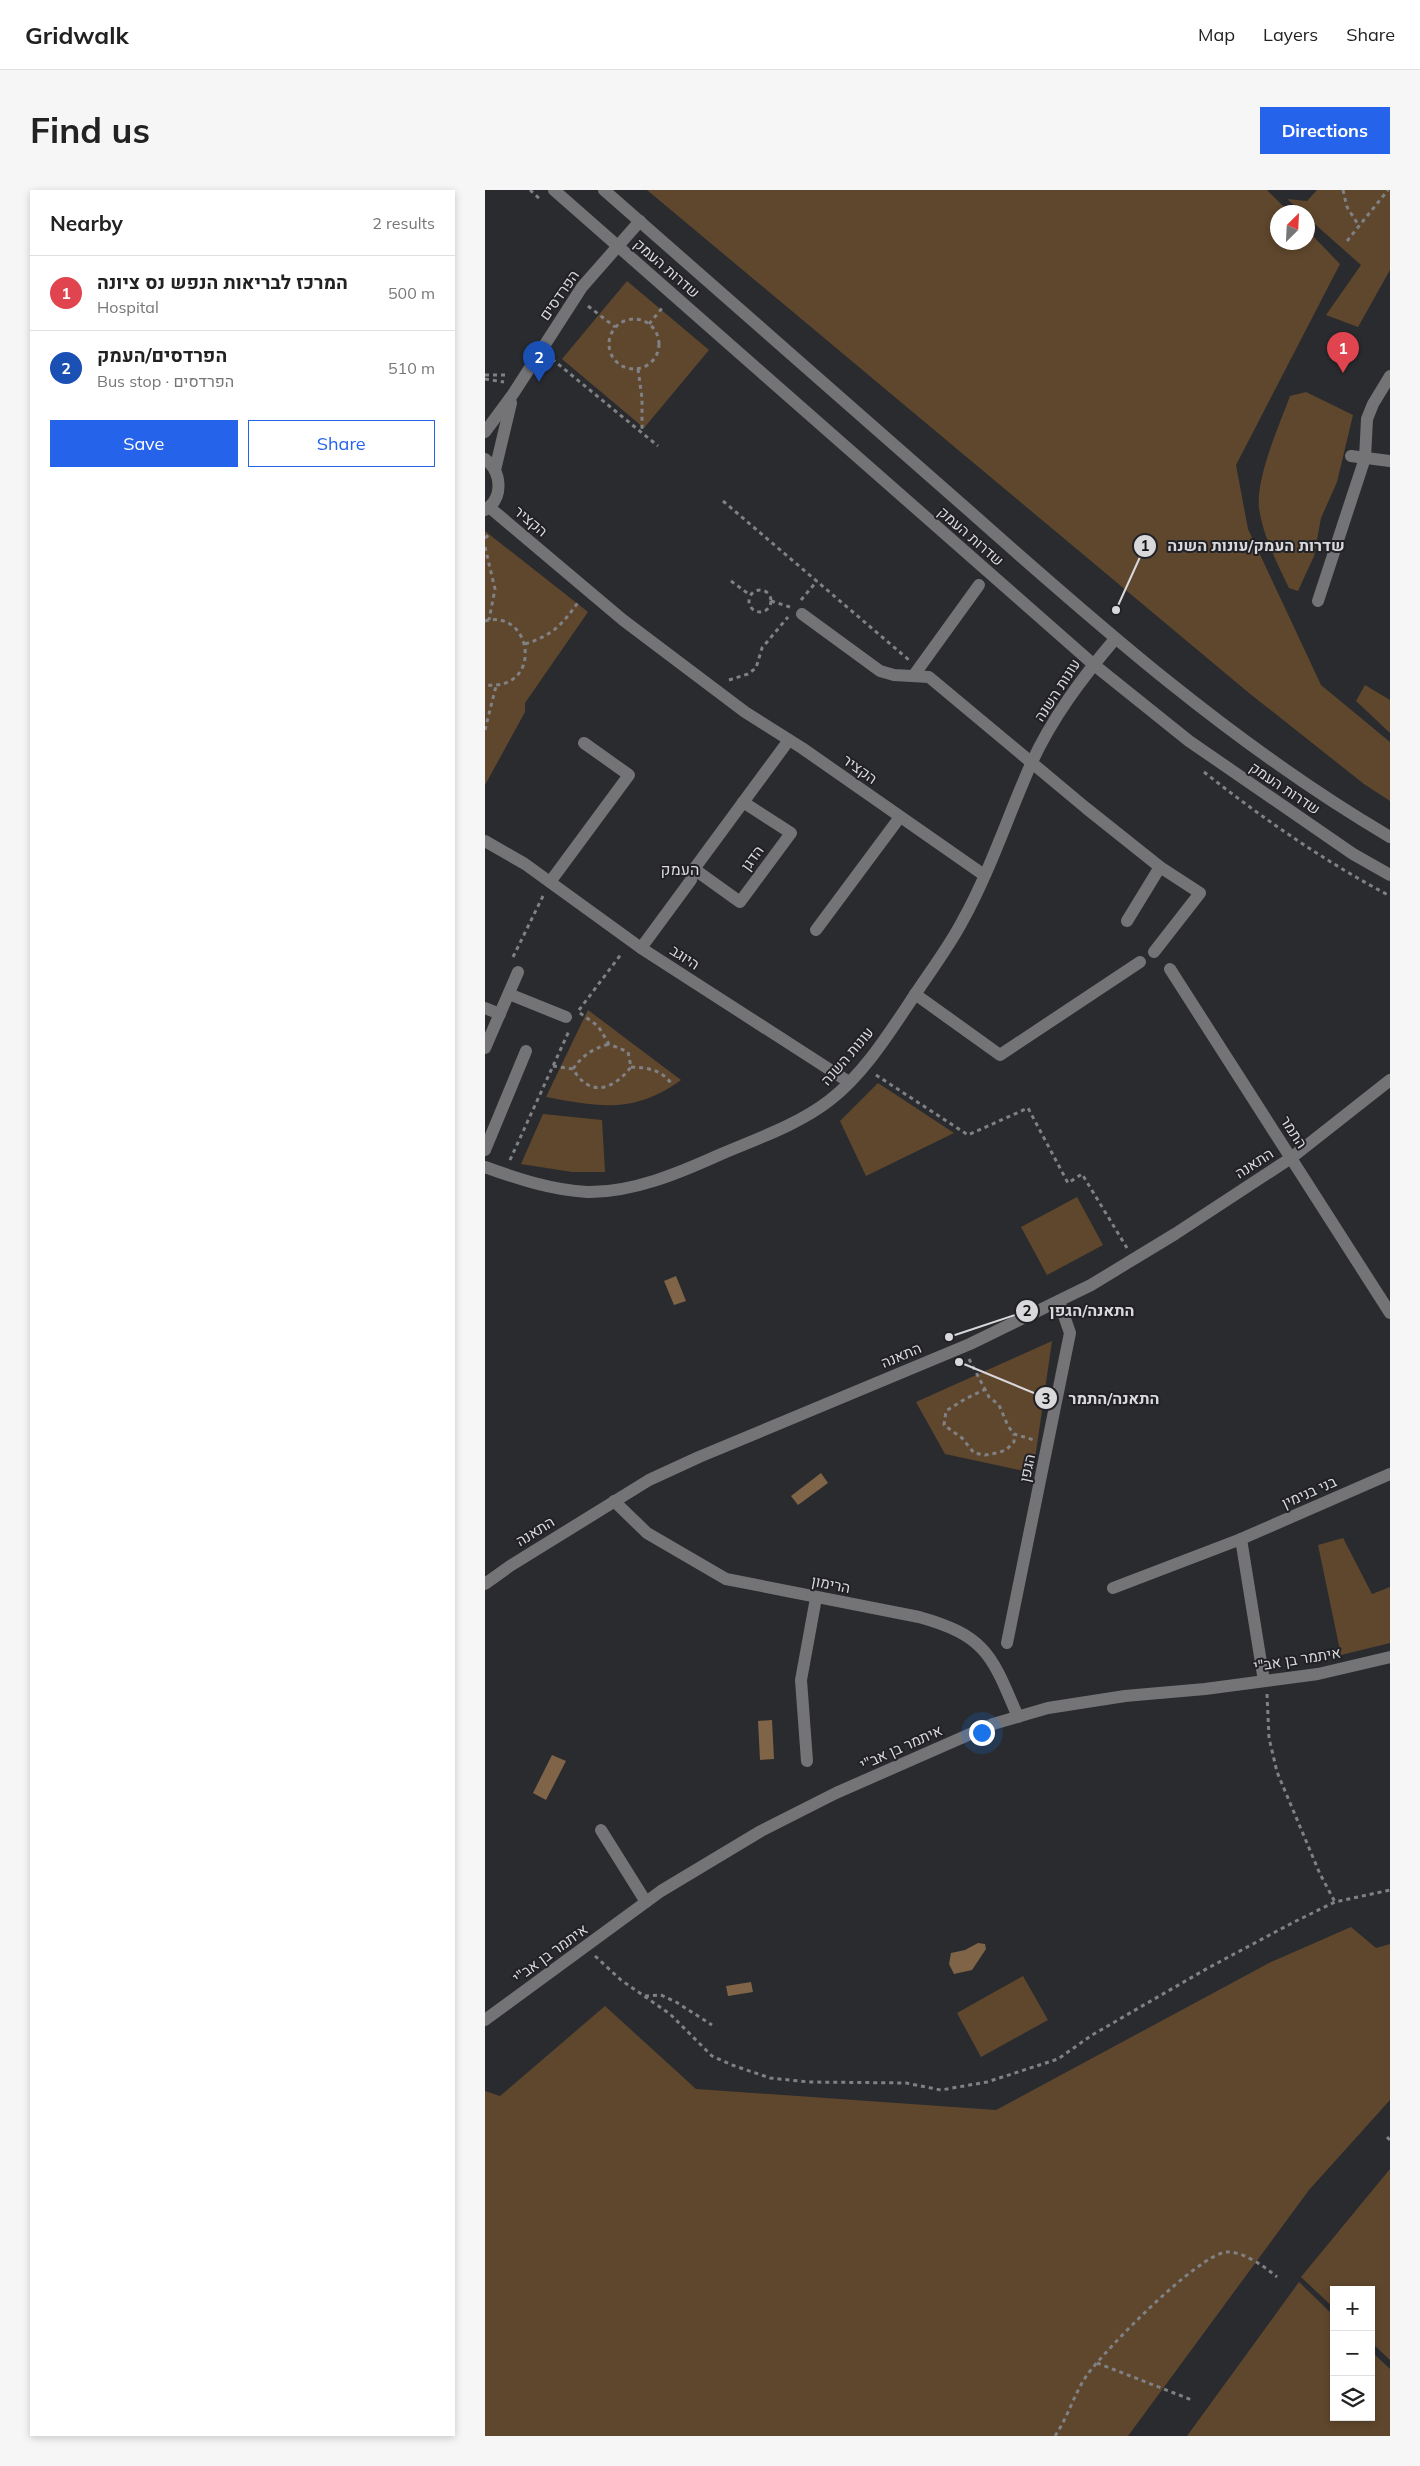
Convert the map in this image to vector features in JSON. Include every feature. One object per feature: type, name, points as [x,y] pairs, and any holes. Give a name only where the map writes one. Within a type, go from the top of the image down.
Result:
[{"type":"street","name":"שדרות העמק","points":[[554,190],[1093,664],[1189,741],[1345,848],[1390,875]]},
{"type":"street","name":"שדרות העמק","points":[[604,190],[1115,639],[1209,715],[1281,766],[1390,837]]},
{"type":"street","name":"הפרדסים","points":[[485,432],[513,394],[577,296],[617,246],[640,221]]},
{"type":"street","points":[[1318,601],[1365,458],[1367,419],[1373,404],[1390,376]]},
{"type":"street","name":"הפרדסים","points":[[487,508],[495,499],[499,489],[499,478],[495,470],[513,394]]},
{"type":"street","points":[[1351,456],[1390,460]]},
{"type":"street","points":[[485,459],[495,470]]},
{"type":"street","name":"הקציר","points":[[487,508],[587,590],[745,712],[789,740],[984,875]]},
{"type":"street","points":[[917,672],[979,585]]},
{"type":"street","points":[[797,610],[880,671],[894,675],[917,672],[929,677],[1160,867],[1200,893],[1154,952]]},
{"type":"street","name":"עונות השנה","points":[[485,1168],[541,1185],[589,1192],[613,1189],[659,1179],[690,1168],[791,1124],[830,1100],[849,1082],[884,1041],[963,921],[1032,763],[1064,704],[1093,664],[1115,639]]},
{"type":"street","points":[[636,944],[691,880],[694,869],[789,740]]},
{"type":"street","points":[[551,882],[629,775],[584,743]]},
{"type":"street","name":"הדגן","points":[[694,869],[740,902],[791,833],[743,802]]},
{"type":"street","points":[[816,930],[900,817]]},
{"type":"street","name":"היוגב","points":[[485,841],[551,882],[636,944],[849,1082]]},
{"type":"street","name":"היוגב","points":[[485,847],[507,853]]},
{"type":"street","points":[[1127,921],[1160,867]]},
{"type":"street","points":[[915,994],[1000,1055],[1139,962]]},
{"type":"street","name":"התמר","points":[[1170,970],[1390,1313]]},
{"type":"street","points":[[485,1048],[518,972]]},
{"type":"street","points":[[509,994],[570,1023]]},
{"type":"street","points":[[485,1008],[500,1014]]},
{"type":"street","points":[[485,1150],[526,1051]]},
{"type":"street","name":"התאנה","points":[[485,1584],[510,1566],[649,1480],[971,1344],[1091,1285],[1291,1158],[1390,1080]]},
{"type":"street","name":"הגפן","points":[[1007,1643],[1070,1333],[1059,1301]]},
{"type":"street","name":"בני בנימין","points":[[1113,1588],[1241,1540],[1390,1474]]},
{"type":"street","name":"הרימון","points":[[614,1501],[647,1533],[725,1579],[919,1617],[947,1625],[968,1636],[988,1654],[1018,1717]]},
{"type":"street","points":[[1241,1540],[1265,1681]]},
{"type":"street","points":[[807,1761],[801,1680],[816,1598]]},
{"type":"street","name":"איתמר בן אב\"י","points":[[485,2020],[646,1902],[761,1830],[836,1793],[993,1724],[1048,1708],[1125,1696],[1317,1674],[1390,1657]]},
{"type":"street","points":[[601,1830],[646,1902]]},
{"type":"path","points":[[1343,190],[1347,207],[1359,226]]},
{"type":"path","points":[[1347,242],[1388,190]]},
{"type":"path","points":[[577,296],[615,328]]},
{"type":"path","points":[[649,324],[663,307]]},
{"type":"path","points":[[630,319],[639,319],[649,324],[655,330],[659,347],[653,361],[638,369],[624,367],[611,355],[609,338],[615,328],[630,319]]},
{"type":"path","points":[[541,350],[658,446]]},
{"type":"path","points":[[638,369],[642,398],[642,432]]},
{"type":"path","points":[[723,501],[817,581],[917,672]]},
{"type":"path","points":[[485,538],[491,532]]},
{"type":"path","points":[[485,547],[495,589],[487,621],[501,621],[512,626],[520,634],[525,644],[526,656],[520,672],[507,683],[496,686],[485,685]]},
{"type":"path","points":[[731,581],[749,595]]},
{"type":"path","points":[[717,691],[727,681],[748,674],[756,668],[762,648],[797,610],[817,581]]},
{"type":"path","points":[[525,644],[547,637],[567,618],[587,590]]},
{"type":"path","points":[[756,590],[764,590],[769,594],[770,605],[765,611],[754,611],[749,605],[749,595],[756,590]]},
{"type":"path","points":[[485,730],[496,686]]},
{"type":"path","points":[[518,972],[508,967],[551,882]]},
{"type":"path","points":[[503,1174],[553,1066],[570,1023],[636,944]]},
{"type":"path","points":[[573,1069],[579,1079],[590,1087],[605,1087],[620,1080],[631,1067],[629,1052],[609,1044],[598,1026],[578,1012]]},
{"type":"path","points":[[573,1069],[581,1058],[592,1049],[609,1044]]},
{"type":"path","points":[[553,1066],[573,1069]]},
{"type":"path","points":[[863,1066],[968,1135],[1028,1108],[1068,1183],[1082,1174],[1134,1259]]},
{"type":"path","points":[[631,1067],[649,1068],[663,1073],[671,1082]]},
{"type":"path","points":[[969,1359],[986,1389],[989,1397],[999,1404],[1008,1426],[1014,1434],[1014,1442],[1006,1450],[985,1455],[975,1453],[961,1438],[946,1429],[943,1419],[946,1411],[953,1406],[986,1389]]},
{"type":"path","points":[[1265,1681],[1268,1698],[1269,1738],[1277,1772],[1320,1874],[1335,1902]]},
{"type":"path","points":[[585,1947],[621,1980],[670,2014],[712,2056],[770,2078],[809,2082],[906,2083],[941,2090],[987,2082],[1058,2058],[1091,2035],[1208,1968],[1335,1902],[1390,1890]]},
{"type":"path","points":[[644,1996],[661,1995],[676,2002],[712,2025]]},
{"type":"path","points":[[1055,2436],[1086,2377],[1097,2363],[1166,2293],[1207,2260],[1227,2252],[1256,2260],[1277,2276]]},
{"type":"path","points":[[1097,2363],[1192,2400]]},
{"type":"shaded area","points":[[647,190],[1267,190],[1282,205],[1270,205],[1270,250],[1315,250],[1315,238],[1340,264],[1236,465],[1248,529],[1321,685],[1390,742],[1390,801],[1364,784],[1249,693]]},
{"type":"shaded area","points":[[1317,190],[1390,190],[1390,270],[1358,327],[1326,315],[1361,265],[1315,224],[1315,205],[1294,205],[1287,199],[1307,201]]},
{"type":"shaded area","points":[[627,281],[709,350],[644,428],[562,359]]},
{"type":"shaded area","points":[[1306,392],[1353,415],[1337,482],[1321,518],[1314,556],[1298,591],[1289,588],[1271,549],[1261,518],[1259,496],[1269,452],[1290,396]]},
{"type":"shaded area","points":[[485,531],[588,612],[525,703],[525,712],[485,785]]},
{"type":"shaded area","points":[[1365,685],[1390,700],[1390,733],[1356,701]]},
{"type":"shaded area","points":[[588,1010],[681,1080],[664,1091],[632,1103],[600,1105],[546,1097]]},
{"type":"shaded area","points":[[878,1083],[954,1133],[866,1176],[840,1121]]},
{"type":"shaded area","points":[[543,1114],[602,1120],[605,1172],[572,1172],[521,1164]]},
{"type":"shaded area","points":[[1077,1197],[1103,1245],[1047,1275],[1021,1227]]},
{"type":"shaded area","points":[[676,1276],[686,1301],[674,1305],[664,1281]]},
{"type":"shaded area","points":[[1052,1341],[1033,1473],[945,1454],[916,1402]]},
{"type":"shaded area","points":[[821,1473],[828,1483],[798,1505],[791,1496]]},
{"type":"shaded area","points":[[1343,1538],[1372,1594],[1390,1587],[1390,1643],[1341,1655],[1318,1545]]},
{"type":"shaded area","points":[[772,1720],[774,1759],[760,1760],[758,1721]]},
{"type":"shaded area","points":[[552,1755],[566,1761],[546,1800],[533,1793]]},
{"type":"shaded area","points":[[1351,1927],[1376,1948],[1390,1944],[1390,2100],[1309,2190],[1128,2436],[485,2436],[485,2091],[500,2096],[605,2006],[696,2089],[996,2110],[1269,1963]]},
{"type":"shaded area","points":[[978,1943],[985,1944],[986,1949],[972,1970],[954,1974],[949,1964],[951,1953],[965,1950]]},
{"type":"shaded area","points":[[1023,1976],[1048,2020],[981,2057],[957,2013]]},
{"type":"shaded area","points":[[751,1982],[753,1992],[728,1996],[726,1986]]},
{"type":"shaded area","points":[[1390,2169],[1390,2360],[1375,2346],[1375,2286],[1330,2286],[1330,2304],[1301,2277]]},
{"type":"shaded area","points":[[1299,2282],[1330,2312],[1330,2421],[1375,2421],[1375,2355],[1390,2369],[1390,2436],[1187,2436]]},
{"type":"place","name":"המרכז לבריאות הנפש נס ציונה","points":[[1343,373]]},
{"type":"place","name":"הפרדסים/העמק","points":[[539,382]]},
{"type":"place","name":"שדרות העמק/עונות השנה","points":[[1116,610]]},
{"type":"place","name":"התאנה/הגפן","points":[[949,1337]]},
{"type":"place","name":"התאנה/התמר","points":[[959,1362]]},
{"type":"district","name":"העמק","points":[[680,869]]}]
